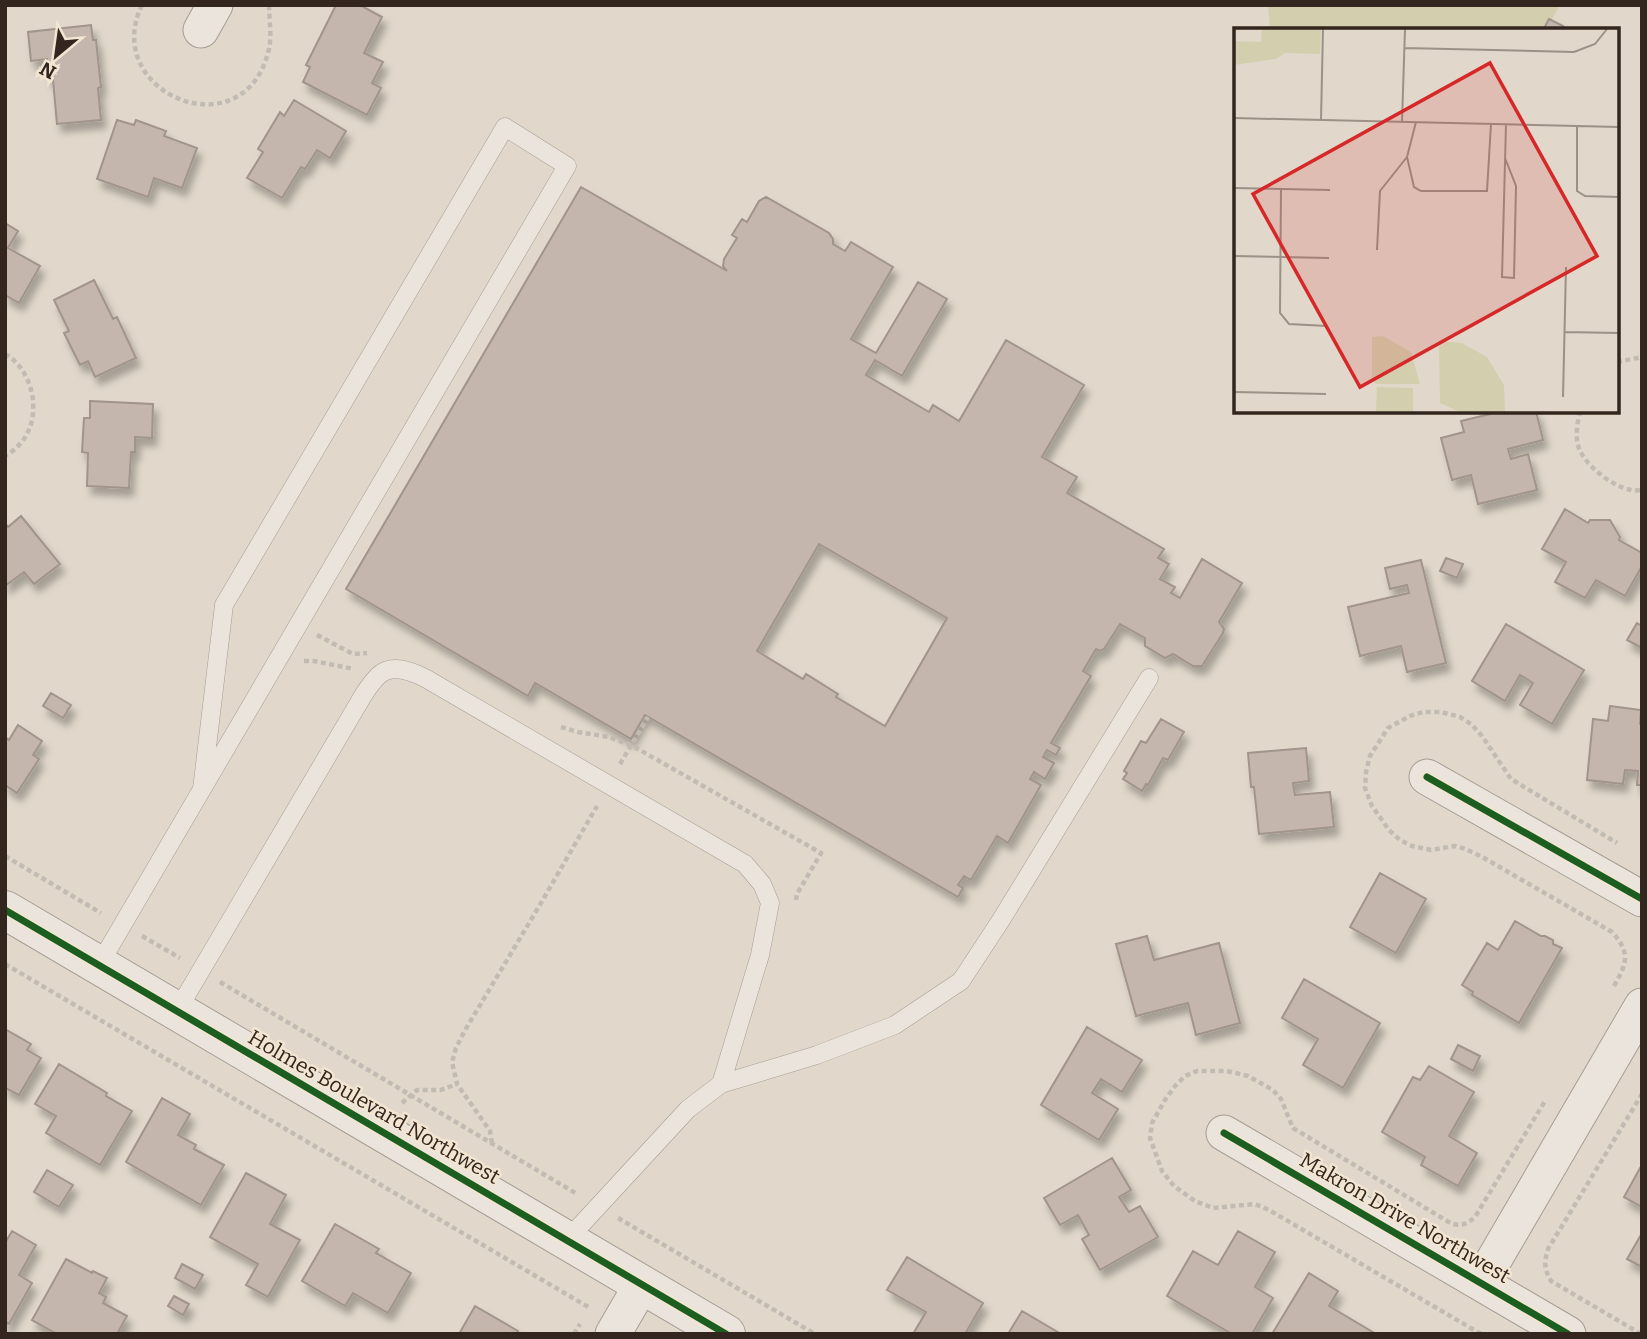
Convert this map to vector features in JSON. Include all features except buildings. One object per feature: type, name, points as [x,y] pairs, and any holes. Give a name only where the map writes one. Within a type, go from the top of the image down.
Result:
[{"type":"street","points":[[1427,777],[1642,899]]},
{"type":"street","name":"Holmes Boulevard Northwest","points":[[5,910],[726,1334]]},
{"type":"street","points":[[1480,1282],[1642,1006]]},
{"type":"street","name":"Makron Drive Northwest","points":[[1224,1133],[1568,1334]]},
{"type":"street","points":[[615,1329],[642,1284]]},
{"type":"lane","points":[[100,965],[567,166],[505,127],[224,605],[202,789]]},
{"type":"lane","points":[[177,1011],[364,694],[379,674],[394,669],[409,670],[745,863],[762,884],[770,903],[760,955],[721,1084]]},
{"type":"lane","points":[[567,1240],[688,1109],[721,1084],[817,1055],[895,1025],[961,981],[1149,678]]},
{"type":"path","points":[[142,5],[134,32],[142,69],[162,90],[196,105],[234,98],[247,91],[260,75],[270,46],[269,5]]},
{"type":"path","points":[[5,354],[20,365],[26,377],[32,393],[33,411],[30,428],[19,446],[5,456]]},
{"type":"path","points":[[1619,362],[1642,357]]},
{"type":"path","points":[[1580,413],[1577,445],[1591,467],[1612,483],[1630,490],[1642,490]]},
{"type":"path","points":[[315,634],[353,654],[370,653]]},
{"type":"path","points":[[1609,993],[1623,970],[1626,958],[1620,941],[1612,932],[1466,849],[1455,846],[1431,850],[1412,846],[1400,839],[1381,820],[1365,788],[1370,756],[1388,728],[1409,716],[1423,712],[1441,712],[1460,717],[1482,736],[1511,779],[1620,845]]},
{"type":"path","points":[[492,1144],[490,1131],[457,1084],[452,1062],[456,1048],[648,717]]},
{"type":"path","points":[[552,723],[631,745],[821,853],[797,894],[794,907]]},
{"type":"path","points":[[5,856],[815,1334]]},
{"type":"path","points":[[5,964],[615,1329]]},
{"type":"path","points":[[1481,1334],[1269,1210],[1255,1205],[1213,1208],[1195,1201],[1174,1186],[1163,1171],[1150,1138],[1152,1123],[1165,1100],[1185,1076],[1197,1071],[1227,1071],[1248,1076],[1273,1090],[1281,1099],[1293,1128],[1452,1224],[1461,1225],[1467,1224],[1475,1217],[1546,1099]]},
{"type":"path","points":[[1641,1334],[1551,1281],[1544,1261],[1548,1249],[1642,1094]]},
{"type":"shaded area","points":[[1268,5],[1560,5],[1547,28],[1270,28]]},
{"type":"cycle path","points":[[1427,777],[1642,899]]},
{"type":"cycle path","points":[[5,910],[726,1334]]},
{"type":"cycle path","points":[[1224,1133],[1568,1334]]}]
